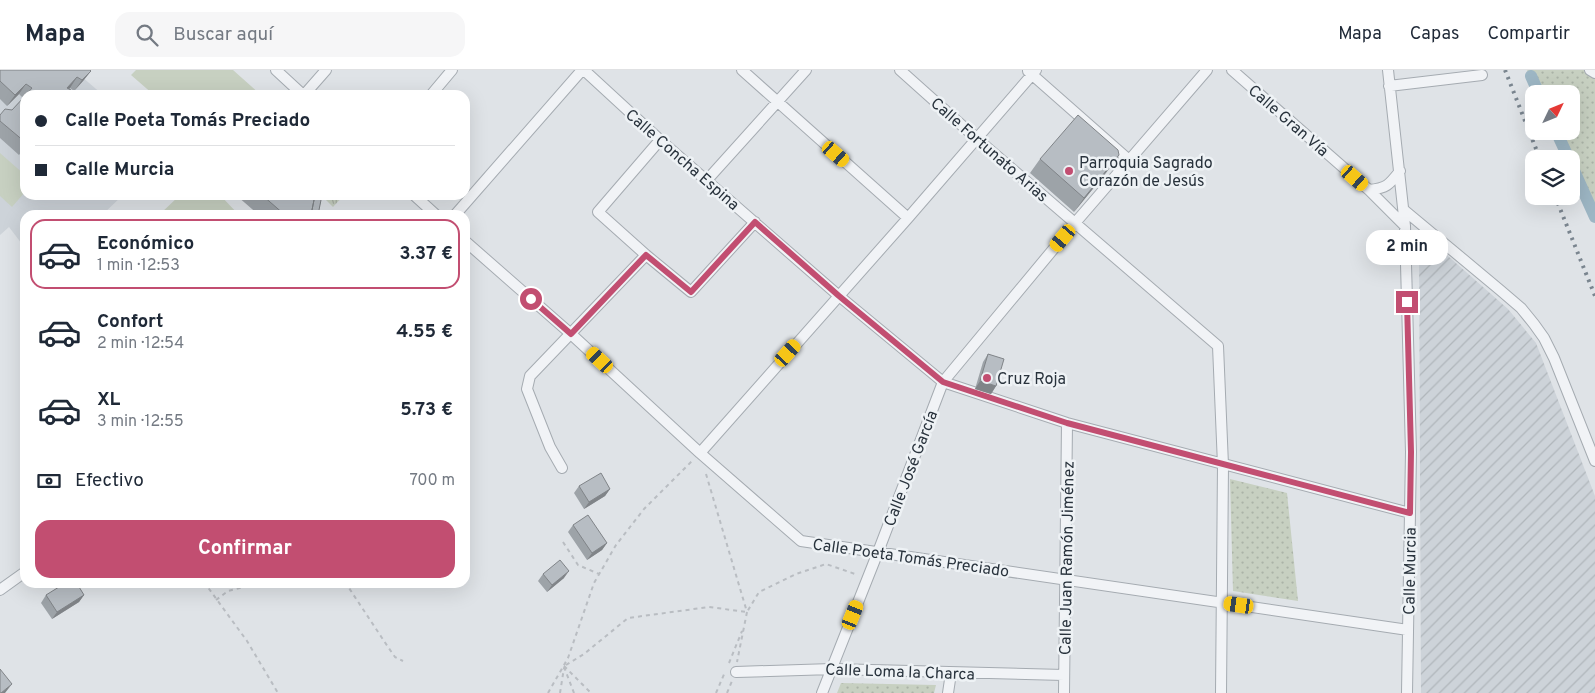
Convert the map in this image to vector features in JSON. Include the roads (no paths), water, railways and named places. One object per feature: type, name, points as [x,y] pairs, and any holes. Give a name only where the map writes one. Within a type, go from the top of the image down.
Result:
[{"type":"street","points":[[276,70],[298,90]]},
{"type":"street","points":[[308,90],[326,70]]},
{"type":"street","points":[[435,90],[452,70]]},
{"type":"street","points":[[470,198],[583,70]]},
{"type":"street","name":"Calle Concha Espina","points":[[583,70],[660,140],[839,296],[943,382]]},
{"type":"street","points":[[742,70],[908,218]]},
{"type":"street","points":[[707,180],[806,70]]},
{"type":"street","name":"Calle Fortunato Arias","points":[[900,70],[976,138],[1218,346],[1223,465],[1220,602],[1221,693]]},
{"type":"street","name":"Calle José García","points":[[822,693],[868,579],[943,382],[1075,223],[1207,70]]},
{"type":"street","name":"Calle Gran Vía","points":[[1232,70],[1369,190],[1405,226]]},
{"type":"street","name":"Calle Murcia","points":[[1388,70],[1405,226],[1411,452],[1408,693]]},
{"type":"street","points":[[1590,70],[1595,72]]},
{"type":"street","points":[[700,453],[908,218],[1031,72],[1129,160]]},
{"type":"street","points":[[1389,86],[1482,75]]},
{"type":"street","points":[[660,140],[598,212],[646,255],[691,292],[755,222]]},
{"type":"street","points":[[1369,190],[1384,188],[1391,183],[1400,171]]},
{"type":"street","points":[[420,200],[430,210]]},
{"type":"street","points":[[459,210],[468,200]]},
{"type":"street","points":[[1404,210],[1521,308],[1534,324],[1544,338],[1554,358],[1595,461]]},
{"type":"street","name":"Calle Poeta Tomás Preciado","points":[[470,245],[571,334],[700,453],[801,541],[1408,630]]},
{"type":"street","points":[[562,468],[550,447],[527,389],[530,376],[646,255]]},
{"type":"street","points":[[943,382],[1067,423],[1410,513]]},
{"type":"street","name":"Calle Juan Ramón Jiménez","points":[[1064,693],[1067,423]]},
{"type":"street","points":[[0,590],[20,576]]},
{"type":"street","name":"Calle Loma la Charca","points":[[736,672],[832,668],[1064,675]]},
{"type":"street","points":[[948,693],[951,673]]},
{"type":"waterway","points":[[1531,76],[1535,85]]},
{"type":"waterway","points":[[1560,140],[1565,150]]},
{"type":"waterway","points":[[1580,184],[1595,217]]},
{"type":"railway","points":[[1505,70],[1536,150]]},
{"type":"railway","points":[[1559,205],[1595,296]]},
{"type":"place","name":"Parroquia Sagrado Corazón de Jesús","points":[[1069,171]]},
{"type":"place","name":"Cruz Roja","points":[[987,378]]}]
